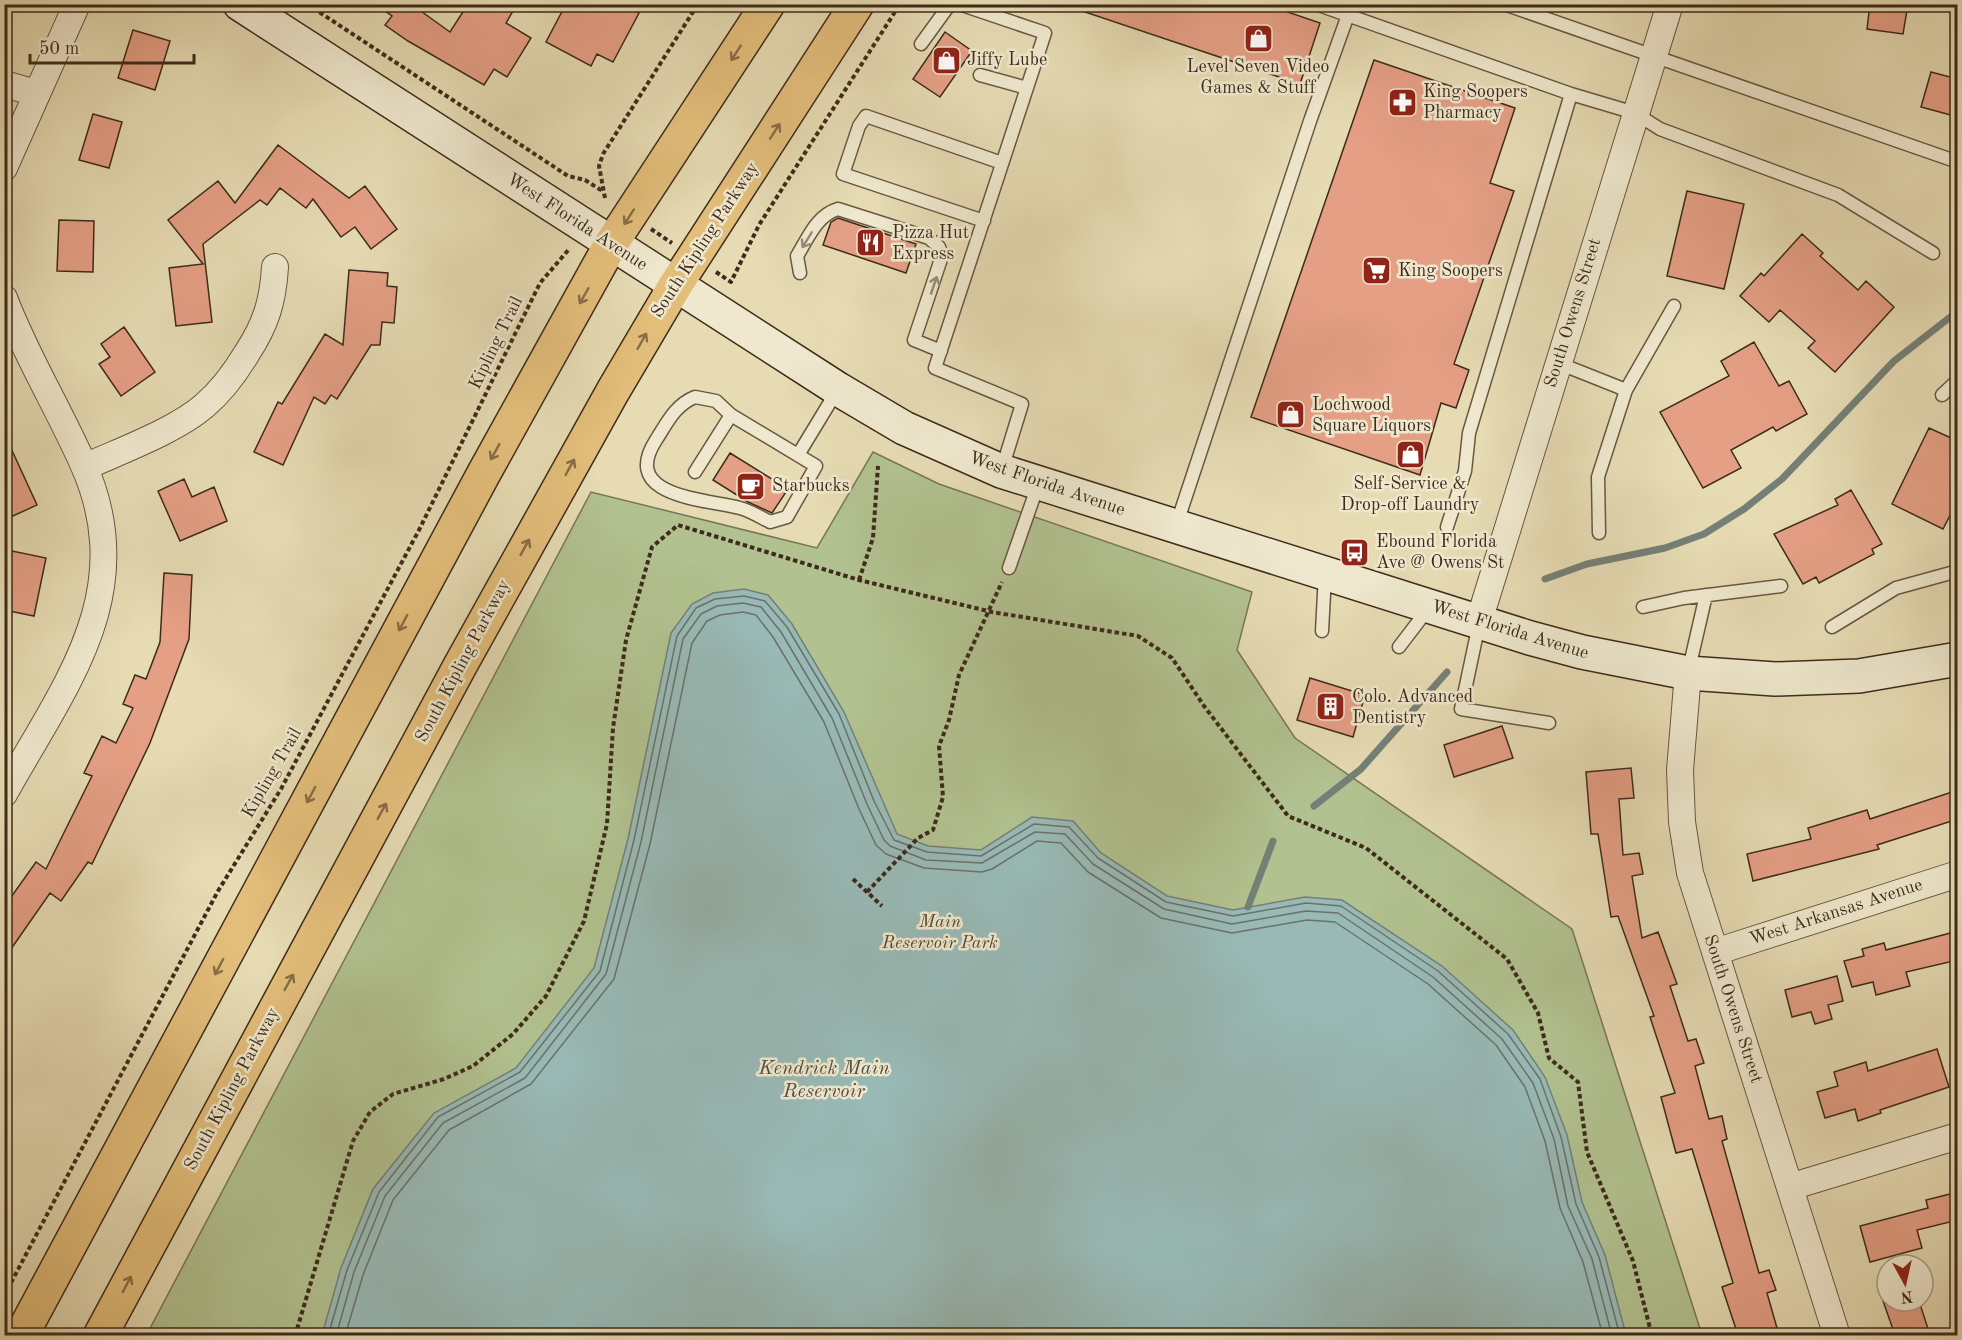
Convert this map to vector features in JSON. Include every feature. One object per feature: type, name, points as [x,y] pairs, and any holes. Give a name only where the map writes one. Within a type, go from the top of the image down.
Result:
[{"type":"main road","points":[[21,1335],[483,472],[611,244],[618,207],[768,4]]},
{"type":"main road","name":"South Kipling Parkway","points":[[100,1335],[461,664],[612,391],[675,286],[857,4]]},
{"type":"street","points":[[4,168],[77,4]]},
{"type":"street","name":"West Florida Avenue","points":[[240,4],[838,389],[904,428],[1001,471],[1582,652],[1688,673],[1752,678],[1818,678],[1904,670],[1958,659]]},
{"type":"street","name":"South Owens Street","points":[[1479,621],[1670,4]]},
{"type":"street","points":[[4,84],[36,93]]},
{"type":"street","points":[[85,467],[180,421],[202,408],[215,395],[230,379],[266,320],[274,292],[275,267]]},
{"type":"street","points":[[4,298],[85,467],[100,512],[105,545],[99,608],[83,650],[4,794]]},
{"type":"street","name":"South Owens Street","points":[[1688,673],[1680,770],[1682,822],[1690,873],[1837,1335]]},
{"type":"street","name":"West Arkansas Avenue","points":[[1715,952],[1958,874]]},
{"type":"street","points":[[1790,1187],[1958,1136]]},
{"type":"lane","points":[[921,44],[950,4]]},
{"type":"lane","points":[[959,4],[1045,33],[935,368],[1022,404],[1001,471]]},
{"type":"lane","points":[[1316,4],[1571,94],[1635,113],[1660,129],[1838,195],[1933,254]]},
{"type":"lane","points":[[1504,4],[1958,162]]},
{"type":"lane","points":[[1176,526],[1310,121],[1348,15]]},
{"type":"lane","points":[[980,75],[1027,88]]},
{"type":"lane","points":[[1447,526],[1465,471],[1469,433],[1571,94]]},
{"type":"lane","points":[[984,221],[843,174],[859,126],[866,116],[1002,163]]},
{"type":"lane","points":[[800,273],[797,256],[820,220],[827,212],[838,209],[929,238],[939,247],[942,256],[914,340],[940,351]]},
{"type":"lane","points":[[1599,533],[1598,477],[1626,390],[1674,306]]},
{"type":"lane","points":[[1558,363],[1626,390]]},
{"type":"lane","points":[[1942,395],[1958,380]]},
{"type":"lane","points":[[798,455],[838,389]]},
{"type":"lane","points":[[695,397],[716,401],[731,415],[816,466],[787,517],[770,522],[744,509],[679,495],[656,486],[649,476],[646,463],[650,450],[682,402],[695,397]]},
{"type":"lane","points":[[695,472],[731,415]]},
{"type":"lane","points":[[1009,568],[1038,484]]},
{"type":"lane","points":[[1832,627],[1896,588],[1958,570]]},
{"type":"lane","points":[[1322,631],[1325,573]]},
{"type":"lane","points":[[1643,607],[1706,595],[1781,586]]},
{"type":"lane","points":[[1688,673],[1706,595]]},
{"type":"lane","points":[[1398,647],[1430,606]]},
{"type":"lane","points":[[1479,621],[1461,709],[1549,723]]},
{"type":"path","points":[[307,4],[558,170],[568,176],[585,180],[604,192],[618,207],[730,282],[759,225],[900,4]]},
{"type":"path","points":[[604,192],[599,166],[603,154],[698,4]]},
{"type":"path","name":"Kipling Trail","points":[[4,1296],[218,891],[281,789],[413,540],[540,283],[559,264]]},
{"type":"path","points":[[859,580],[873,538],[878,466]]},
{"type":"path","points":[[295,1335],[353,1141],[370,1112],[393,1094],[444,1079],[473,1066],[513,1034],[546,996],[584,921],[607,825],[613,728],[626,640],[652,547],[678,525],[859,580],[989,611],[1138,636],[1172,658],[1204,706],[1288,816],[1366,848],[1507,959],[1538,1013],[1548,1058],[1578,1082],[1587,1152],[1633,1261],[1652,1335]]},
{"type":"path","points":[[867,892],[918,838],[933,830],[943,797],[939,746],[959,675],[1009,568]]},
{"type":"path","points":[[853,879],[882,906]]},
{"type":"green space","name":"Main Reservoir Park","points":[[873,452],[939,484],[1252,592],[1237,650],[1295,738],[1572,929],[1702,1335],[146,1336],[591,492],[817,548]]},
{"type":"water","name":"Kendrick Main Reservoir","points":[[744,589],[768,595],[792,624],[844,712],[897,834],[928,846],[981,850],[1032,817],[1073,821],[1101,853],[1167,896],[1233,910],[1305,897],[1342,900],[1442,966],[1513,1030],[1545,1077],[1567,1135],[1582,1202],[1605,1255],[1626,1335],[322,1335],[341,1268],[373,1189],[434,1113],[516,1068],[594,968],[628,839],[671,633],[692,604],[713,593]]},
{"type":"building","points":[[375,4],[411,4],[450,32],[468,4],[502,4],[513,11],[506,23],[531,38],[507,77],[494,69],[484,85],[385,25],[392,16]]},
{"type":"building","points":[[566,4],[622,4],[639,13],[613,62],[597,54],[591,66],[546,42]]},
{"type":"building","points":[[1073,4],[1264,4],[1320,23],[1300,84],[1073,8]]},
{"type":"building","points":[[1870,4],[1908,4],[1903,34],[1867,29]]},
{"type":"building","points":[[133,30],[170,41],[155,90],[118,78]]},
{"type":"building","name":"Jiffy Lube","points":[[945,32],[972,51],[940,97],[913,79]]},
{"type":"building","points":[[1374,60],[1515,108],[1490,183],[1514,191],[1454,364],[1469,370],[1456,408],[1441,403],[1420,475],[1251,417]]},
{"type":"building","points":[[1931,72],[1958,79],[1958,117],[1921,107]]},
{"type":"building","points":[[93,114],[122,122],[109,168],[79,160]]},
{"type":"building","points":[[278,145],[349,198],[365,186],[397,229],[371,249],[355,227],[341,237],[313,199],[306,208],[280,188],[267,205],[260,200],[203,244],[212,322],[176,326],[169,268],[203,264],[168,220],[218,181],[235,203]]},
{"type":"building","points":[[1687,191],[1744,204],[1724,289],[1667,276]]},
{"type":"building","points":[[838,218],[916,244],[906,273],[823,245],[831,222]]},
{"type":"building","points":[[59,220],[94,221],[93,272],[57,271]]},
{"type":"building","points":[[1802,234],[1823,253],[1820,256],[1858,290],[1866,281],[1894,307],[1835,372],[1808,348],[1815,341],[1780,310],[1769,322],[1740,296],[1761,273],[1764,276]]},
{"type":"building","points":[[349,270],[388,273],[387,286],[397,287],[394,323],[382,322],[380,345],[371,345],[337,399],[331,395],[325,404],[314,397],[283,465],[254,452],[278,402],[282,404],[325,334],[343,345]]},
{"type":"building","points":[[124,327],[155,372],[121,396],[99,364],[110,357],[101,344]]},
{"type":"building","points":[[1754,342],[1779,386],[1789,381],[1807,414],[1776,431],[1773,427],[1731,450],[1741,468],[1703,488],[1660,412],[1729,376],[1721,361]]},
{"type":"building","points":[[1929,428],[1958,441],[1958,500],[1943,529],[1892,504]]},
{"type":"building","points":[[4,433],[37,505],[4,520]]},
{"type":"building","points":[[730,453],[788,489],[772,513],[748,502],[713,480]]},
{"type":"building","points":[[184,479],[192,497],[214,487],[227,521],[180,541],[158,491]]},
{"type":"building","points":[[1851,490],[1882,544],[1872,549],[1874,554],[1819,583],[1816,577],[1803,584],[1774,534],[1838,505],[1835,499]]},
{"type":"building","points":[[12,551],[46,558],[34,616],[4,610],[4,571],[7,571]]},
{"type":"building","points":[[164,573],[192,575],[189,639],[150,743],[92,864],[88,862],[61,901],[50,893],[4,959],[4,907],[36,862],[46,869],[92,776],[84,773],[102,736],[116,743],[133,708],[123,704],[135,675],[146,679],[160,642]]},
{"type":"building","name":"Colo. Advanced Dentistry","points":[[1310,678],[1365,695],[1353,737],[1297,720]]},
{"type":"building","points":[[1502,726],[1513,758],[1454,777],[1444,745]]},
{"type":"building","points":[[1631,768],[1634,798],[1619,799],[1623,855],[1639,853],[1643,874],[1632,876],[1642,938],[1658,932],[1677,984],[1670,986],[1688,1041],[1696,1039],[1704,1063],[1695,1066],[1709,1119],[1722,1116],[1727,1139],[1722,1141],[1759,1273],[1769,1270],[1776,1290],[1767,1293],[1779,1335],[1738,1335],[1722,1287],[1733,1283],[1692,1149],[1676,1153],[1661,1097],[1675,1093],[1650,1017],[1654,1016],[1618,916],[1611,917],[1598,834],[1591,834],[1586,772]]},
{"type":"building","points":[[1958,790],[1958,819],[1877,845],[1879,849],[1753,881],[1747,854],[1811,839],[1808,828],[1867,810],[1870,819]]},
{"type":"building","points":[[1958,931],[1958,960],[1906,972],[1910,986],[1876,995],[1873,982],[1852,987],[1844,961],[1864,956],[1862,949],[1884,943],[1886,950]]},
{"type":"building","points":[[1837,976],[1843,1001],[1828,1005],[1832,1019],[1815,1024],[1811,1012],[1792,1017],[1785,990]]},
{"type":"building","points":[[1937,1049],[1949,1087],[1880,1110],[1881,1113],[1858,1121],[1855,1109],[1825,1118],[1817,1092],[1838,1086],[1834,1072],[1866,1062],[1868,1071]]},
{"type":"building","points":[[1958,1192],[1958,1220],[1917,1230],[1922,1248],[1903,1253],[1875,1253],[1875,1261],[1870,1262],[1860,1226],[1928,1208],[1926,1200]]},
{"type":"building","points":[[1887,1313],[1923,1313],[1930,1335],[1895,1335]]},
{"type":"waterway","points":[[1545,579],[1587,564],[1665,548],[1704,534],[1744,509],[1782,479],[1894,361],[1958,311]]},
{"type":"waterway","points":[[1314,806],[1361,769],[1447,672]]},
{"type":"waterway","points":[[1248,907],[1273,841]]},
{"type":"place","name":"Level Seven Video Games & Stuff","points":[[1258,38]]},
{"type":"place","name":"Jiffy Lube","points":[[946,60]]},
{"type":"place","name":"King Soopers Pharmacy","points":[[1402,102]]},
{"type":"place","name":"Pizza Hut Express","points":[[871,243]]},
{"type":"place","name":"King Soopers","points":[[1377,271]]},
{"type":"place","name":"Lochwood Square Liquors","points":[[1291,415]]},
{"type":"place","name":"Self-Service & Drop-off Laundry","points":[[1410,455]]},
{"type":"place","name":"Starbucks","points":[[751,486]]},
{"type":"place","name":"Ebound Florida Ave @ Owens St","points":[[1355,552]]},
{"type":"place","name":"Colo. Advanced Dentistry","points":[[1331,707]]}]
